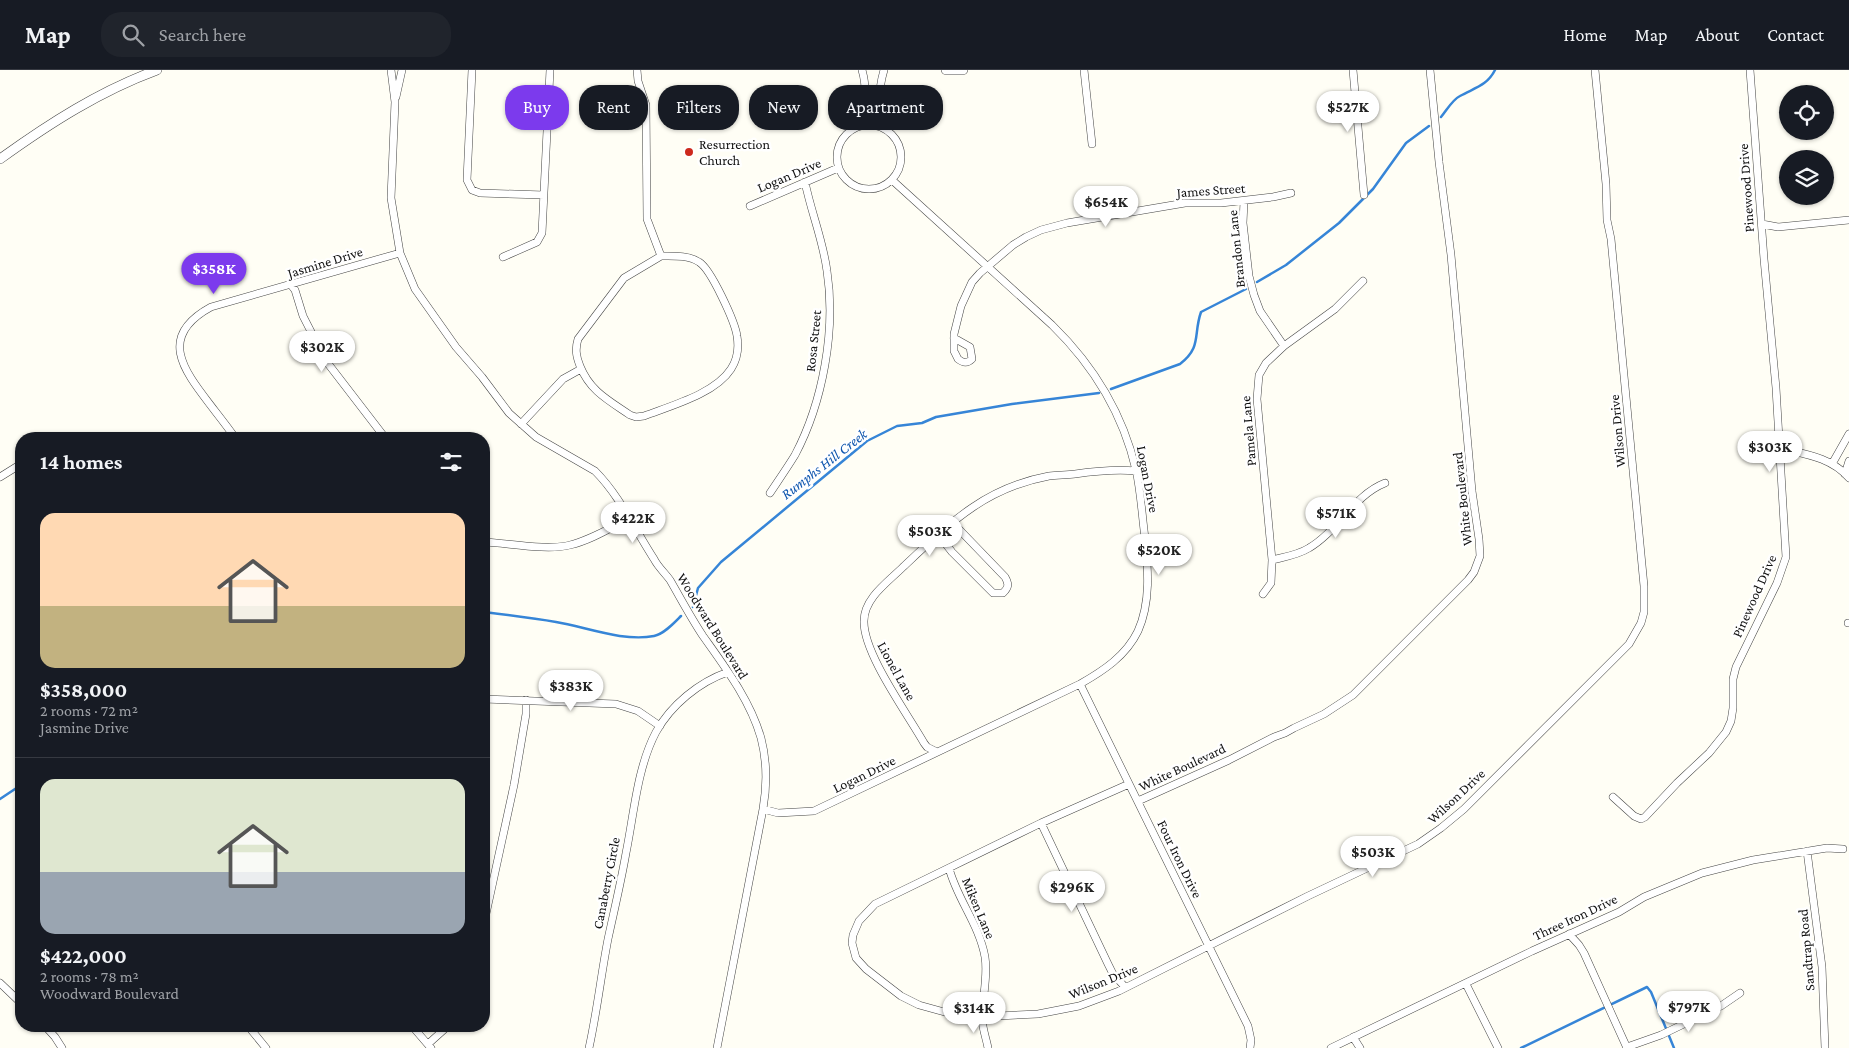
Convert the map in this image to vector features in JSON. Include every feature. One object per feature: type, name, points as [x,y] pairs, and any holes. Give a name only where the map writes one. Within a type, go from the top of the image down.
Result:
[{"type":"street","points":[[0,158],[38,131],[73,110],[127,82],[157,70]]},
{"type":"street","name":"Woodward Boulevard","points":[[392,70],[395,103],[391,198],[400,253],[415,289],[428,309],[502,404],[521,424],[536,437],[595,471],[611,490],[630,518],[654,560],[728,672],[753,718],[761,738],[766,768],[764,809],[718,1048]]},
{"type":"street","name":"Woodward Boulevard","points":[[395,103],[402,70]]},
{"type":"street","points":[[472,70],[467,180],[469,185],[472,190],[480,193],[544,195]]},
{"type":"street","points":[[502,257],[537,242],[542,233],[550,70]]},
{"type":"street","points":[[637,70],[638,81],[646,105],[647,219],[661,256]]},
{"type":"street","points":[[862,70],[865,85]]},
{"type":"street","points":[[881,85],[884,70]]},
{"type":"street","points":[[946,70],[964,70]]},
{"type":"street","points":[[1084,70],[1092,144]]},
{"type":"street","points":[[1353,70],[1364,195]]},
{"type":"street","name":"White Boulevard","points":[[1138,801],[1285,733],[1343,702],[1353,695],[1468,580],[1478,564],[1480,556],[1479,539],[1472,491],[1451,255],[1438,162],[1430,70]]},
{"type":"street","name":"Wilson Drive","points":[[1129,784],[1042,823],[891,896],[869,909],[859,921],[853,935],[852,943],[856,958],[860,964],[901,996],[919,1005],[938,1011],[982,1015],[1038,1014],[1059,1011],[1099,999],[1210,947],[1308,896],[1418,844],[1441,828],[1464,808],[1629,644],[1642,623],[1644,600],[1642,557],[1631,459],[1631,441],[1612,239],[1607,220],[1606,184],[1595,70]]},
{"type":"street","name":"Pinewood Drive","points":[[1612,797],[1634,816],[1641,819],[1645,817],[1709,753],[1726,732],[1731,722],[1736,667],[1777,583],[1786,557],[1776,388],[1750,70]]},
{"type":"street","points":[[854,130],[842,139],[837,153],[838,168],[848,182],[864,189],[881,187],[892,180],[899,170],[901,153],[895,138],[886,130]]},
{"type":"street","name":"Logan Drive","points":[[750,206],[838,168]]},
{"type":"street","name":"Logan Drive","points":[[764,809],[778,814],[814,811],[1080,684],[1106,668],[1121,654],[1138,631],[1144,612],[1148,572],[1136,471],[1128,441],[1105,391],[1075,347],[892,180]]},
{"type":"street","name":"Rosa Street","points":[[770,494],[793,458],[810,423],[819,394],[828,337],[830,291],[828,273],[805,182]]},
{"type":"street","name":"James Street","points":[[954,338],[961,306],[972,282],[1013,245],[1026,237],[1058,224],[1185,203],[1221,204],[1291,193]]},
{"type":"street","name":"Brandon Lane","points":[[1244,201],[1243,223],[1249,276],[1254,295],[1260,311],[1284,346]]},
{"type":"street","points":[[1762,224],[1778,227],[1849,220]]},
{"type":"street","name":"Jasmine Drive","points":[[231,432],[184,368],[180,342],[183,333],[194,318],[211,307],[400,253]]},
{"type":"street","points":[[661,256],[692,258],[700,262],[713,279],[736,331],[738,348],[731,370],[721,382],[644,416],[636,417],[630,415],[595,390],[585,377],[575,347],[578,339],[624,278],[661,256]]},
{"type":"street","name":"Pamela Lane","points":[[1263,594],[1271,583],[1272,560],[1256,391],[1259,375],[1262,369],[1284,346],[1335,309],[1363,281]]},
{"type":"street","points":[[291,285],[303,316],[326,361],[381,432]]},
{"type":"street","points":[[521,424],[563,379],[581,368]]},
{"type":"street","points":[[1832,464],[1849,434]]},
{"type":"street","points":[[1779,448],[1819,458],[1832,464],[1847,476]]},
{"type":"street","points":[[1847,476],[1849,461]]},
{"type":"street","points":[[0,477],[15,468]]},
{"type":"street","name":"Lionel Lane","points":[[937,752],[927,747],[924,743],[873,655],[867,640],[864,618],[869,604],[884,585],[938,534],[972,506],[987,498],[1019,484],[1039,478],[1098,471],[1136,471]]},
{"type":"street","points":[[1272,560],[1291,556],[1309,548],[1370,490],[1386,483]]},
{"type":"street","points":[[490,543],[568,546],[598,536],[630,518]]},
{"type":"street","points":[[938,534],[952,552],[993,593],[1003,594],[1008,588],[1005,577],[952,522]]},
{"type":"street","name":"Canaberry Circle","points":[[589,1048],[630,826],[641,770],[647,752],[660,726],[679,703],[719,675],[728,672]]},
{"type":"street","name":"Four Iron Drive","points":[[1080,684],[1248,1026],[1251,1040],[1250,1048]]},
{"type":"street","points":[[490,699],[616,704],[638,711],[660,726]]},
{"type":"street","points":[[490,895],[514,785],[526,714],[526,700]]},
{"type":"street","points":[[1042,823],[1113,974],[1125,987]]},
{"type":"street","name":"Three Iron Drive","points":[[1331,1048],[1644,898],[1702,873],[1753,860],[1827,848],[1843,849]]},
{"type":"street","name":"Sandtrap Road","points":[[1807,851],[1822,967],[1825,1048]]},
{"type":"street","name":"Miken Lane","points":[[949,868],[955,886],[975,927],[985,958],[986,987],[982,1015],[988,1048]]},
{"type":"street","points":[[1569,934],[1584,953],[1627,1048],[1661,1035],[1721,1006],[1740,993]]},
{"type":"street","points":[[0,984],[15,998]]},
{"type":"street","points":[[1466,984],[1498,1048]]},
{"type":"street","points":[[50,1032],[62,1048]]},
{"type":"street","points":[[253,1032],[266,1048]]},
{"type":"street","points":[[417,1032],[429,1046],[442,1032]]},
{"type":"street","points":[[1353,1037],[1360,1048]]},
{"type":"waterway","name":"Rumphs Hill Creek","points":[[1441,117],[1454,100],[1484,83],[1495,70]]},
{"type":"waterway","name":"Rumphs Hill Creek","points":[[1257,282],[1286,265],[1339,223],[1373,189],[1406,143],[1429,126]]},
{"type":"waterway","name":"Rumphs Hill Creek","points":[[1111,389],[1180,364],[1187,358],[1194,346],[1201,312],[1246,289]]},
{"type":"waterway","name":"Rumphs Hill Creek","points":[[693,607],[698,588],[721,562],[867,441],[897,426],[922,423],[936,417],[1012,404],[1099,393]]},
{"type":"waterway","name":"Rumphs Hill Creek","points":[[490,613],[556,622],[617,636],[630,637],[654,636],[669,628],[681,616]]},
{"type":"waterway","name":"Rumphs Hill Creek","points":[[0,799],[15,789]]},
{"type":"waterway","points":[[1521,1048],[1647,987],[1651,992],[1674,1048]]},
{"type":"place","name":"Resurrection Church","points":[[689,152]]}]
